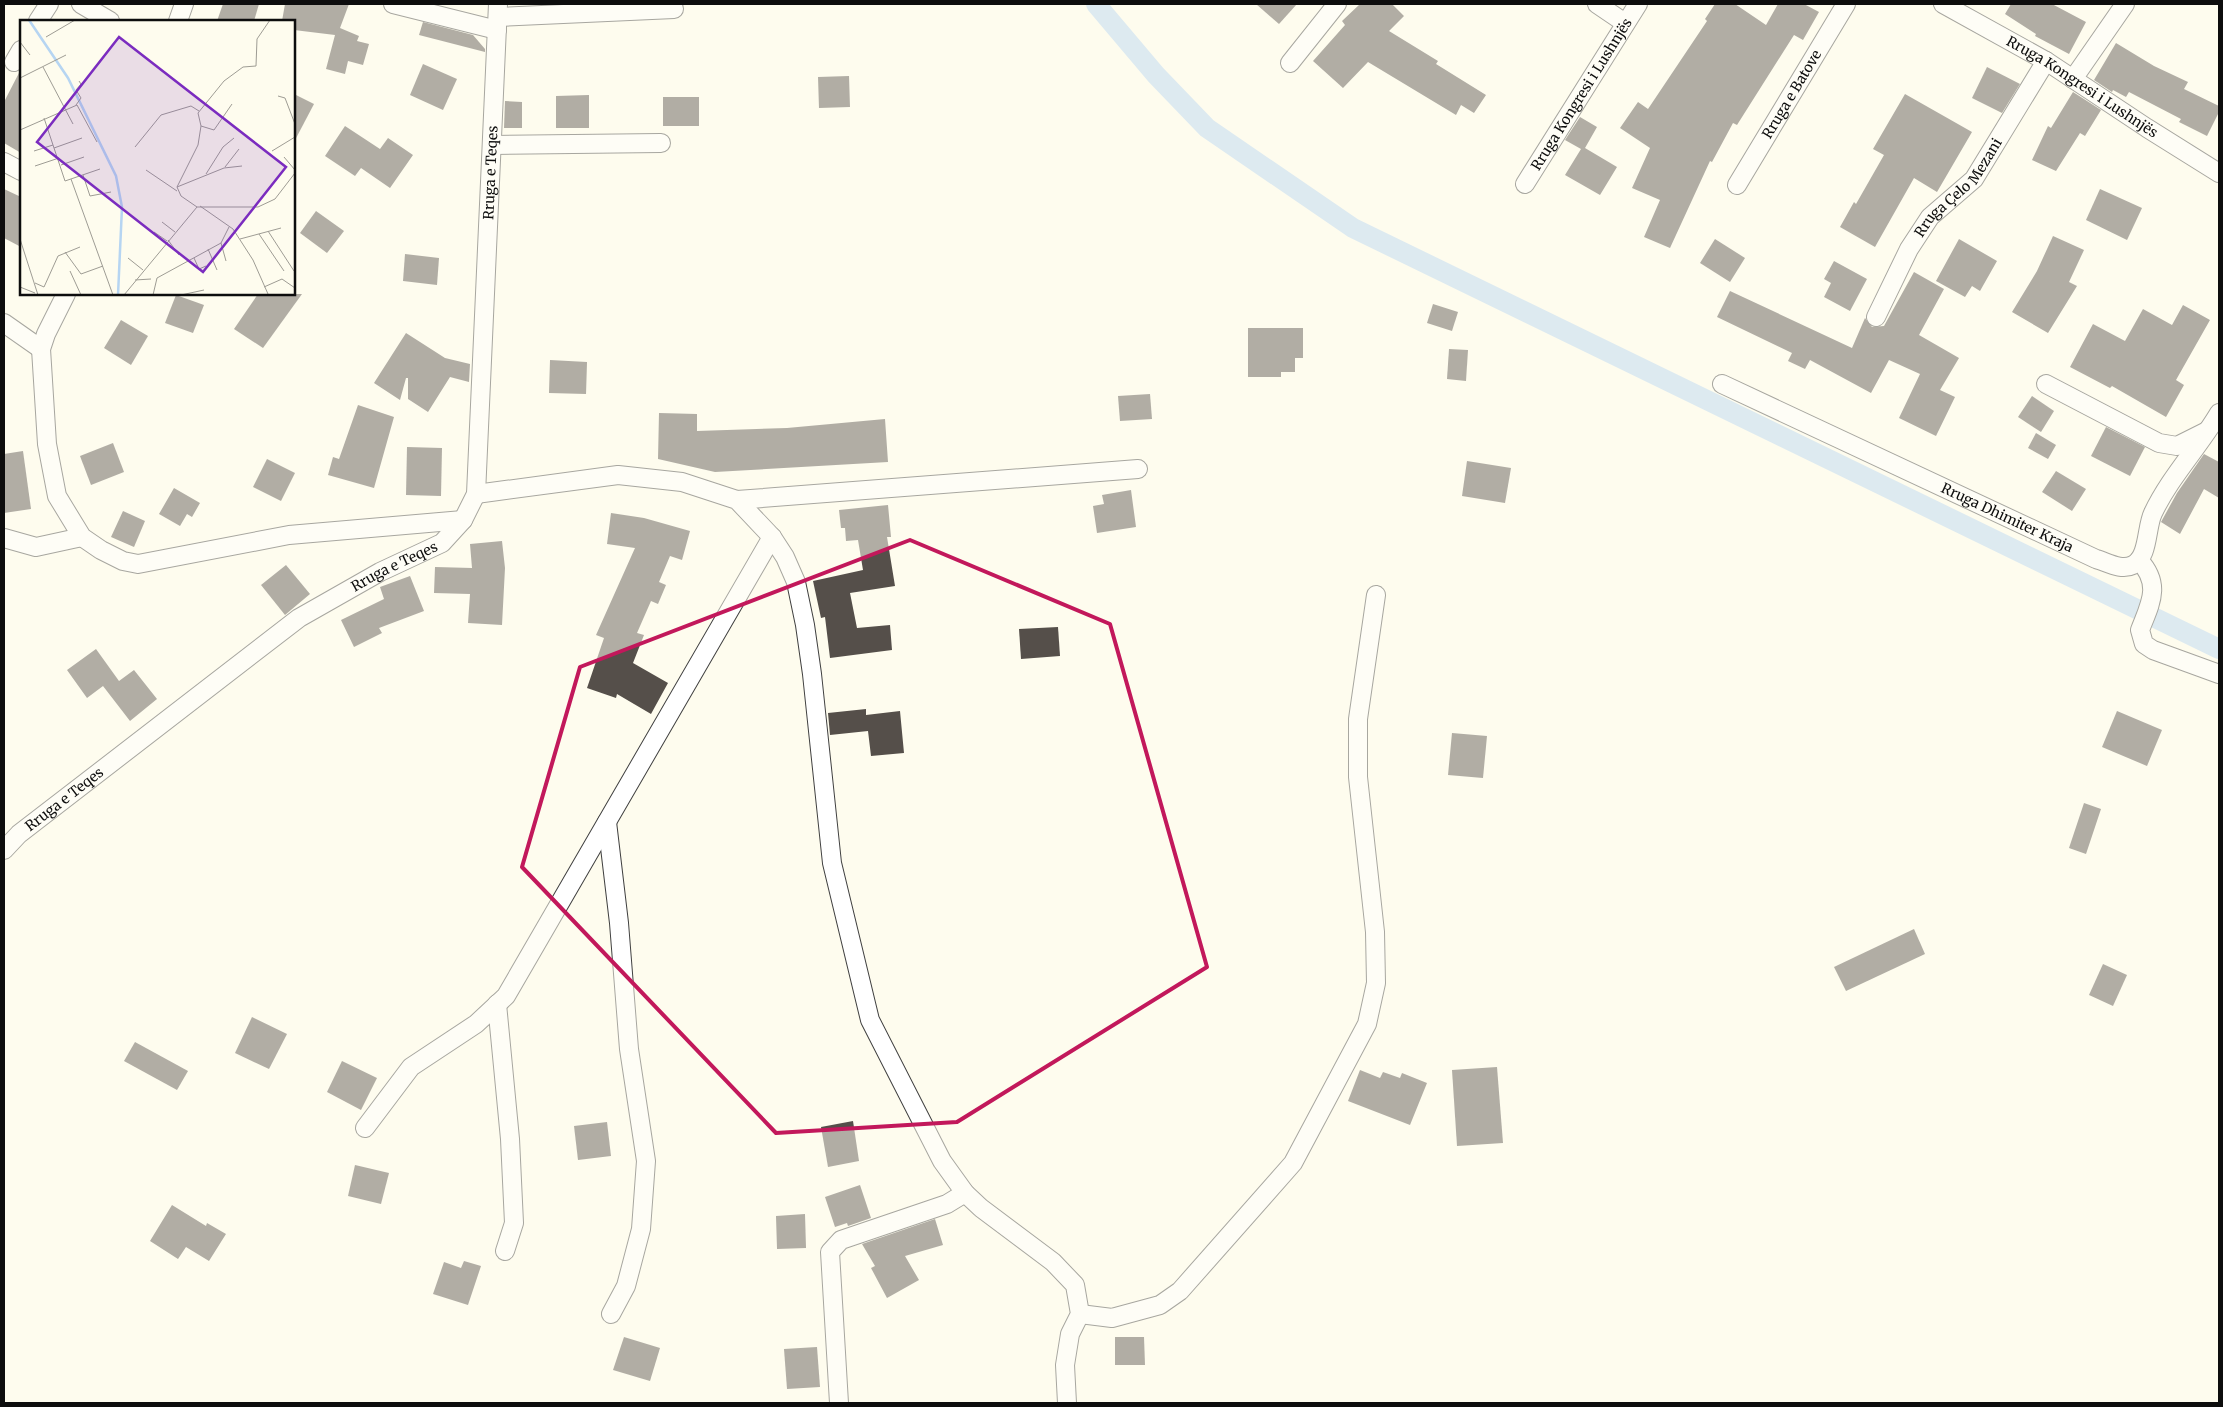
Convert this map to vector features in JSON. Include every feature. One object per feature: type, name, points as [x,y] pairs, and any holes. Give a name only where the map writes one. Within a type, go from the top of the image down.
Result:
[{"type":"street","points":[[39,20],[49,4]]},
{"type":"street","points":[[81,4],[108,20]]},
{"type":"street","points":[[178,20],[184,4]]},
{"type":"street","points":[[393,4],[498,17],[674,8]]},
{"type":"street","points":[[1290,63],[1337,4]]},
{"type":"street","points":[[1597,4],[1625,23]]},
{"type":"street","name":"Rruga Kongresi i Lushnjës","points":[[1525,184],[1638,4]]},
{"type":"street","name":"Rruga e Batove","points":[[1737,185],[1846,4]]},
{"type":"street","name":"Rruga Kongresi i Lushnjës","points":[[1943,4],[2046,61],[2219,173]]},
{"type":"street","points":[[2073,79],[2125,4]]},
{"type":"street","name":"Rruga e Teqes","points":[[4,850],[19,834],[299,618],[380,572],[442,543],[463,520],[476,494],[498,17]]},
{"type":"street","name":"Rruga Çelo Mezani","points":[[1876,317],[1909,249],[1930,216],[1974,179],[2046,61]]},
{"type":"street","points":[[493,145],[661,142]]},
{"type":"street","points":[[4,162],[20,170]]},
{"type":"street","points":[[66,295],[46,334],[41,349],[47,444],[57,496],[82,537],[101,550],[123,561],[138,564],[289,535],[463,520]]},
{"type":"street","points":[[4,323],[41,349]]},
{"type":"street","name":"Rruga Dhimiter Kraja","points":[[1722,384],[2096,559],[2121,567],[2132,566],[2139,560]]},
{"type":"street","points":[[2046,384],[2159,443],[2177,446],[2214,432]]},
{"type":"street","points":[[2219,413],[2214,432],[2163,495],[2152,514],[2139,560],[2151,579],[2154,594],[2140,630],[2144,644],[2153,650],[2219,674]]},
{"type":"street","points":[[476,494],[618,475],[682,482],[737,500],[1138,469]]},
{"type":"street","points":[[737,500],[772,537],[785,557],[796,582],[812,674],[832,863],[870,1020],[942,1161],[965,1193],[981,1208],[1059,1268],[1075,1285],[1080,1314],[1070,1334],[1066,1365],[1067,1403]]},
{"type":"street","points":[[4,538],[36,547],[82,537]]},
{"type":"street","points":[[365,1128],[411,1067],[476,1024],[506,996],[772,537]]},
{"type":"street","points":[[1080,1314],[1112,1318],[1160,1304],[1180,1291],[1292,1163],[1367,1024],[1376,983],[1375,932],[1358,778],[1358,719],[1376,595]]},
{"type":"street","points":[[607,822],[619,924],[629,1049],[646,1161],[641,1229],[626,1286],[611,1314]]},
{"type":"street","points":[[497,1004],[510,1139],[514,1224],[505,1251]]},
{"type":"street","points":[[839,1403],[830,1252],[841,1240],[947,1204],[965,1193]]},
{"type":"highlighted area","points":[[910,540],[1110,624],[1207,967],[957,1122],[776,1133],[522,867],[580,667]]},
{"type":"building","points":[[223,4],[259,4],[254,20],[217,20]]},
{"type":"building","points":[[285,4],[349,4],[340,28],[359,36],[357,41],[369,44],[363,65],[348,61],[345,74],[326,69],[335,35],[295,30],[295,20],[282,20]]},
{"type":"building","points":[[1256,4],[1297,4],[1279,24]]},
{"type":"building","points":[[1360,4],[1392,4],[1404,16],[1389,31],[1438,61],[1436,64],[1486,95],[1474,113],[1461,105],[1456,115],[1368,62],[1343,88],[1313,61],[1345,25],[1342,21]]},
{"type":"building","points":[[1715,4],[1735,4],[1766,25],[1778,4],[1804,4],[1819,12],[1803,40],[1794,35],[1737,125],[1733,123],[1712,162],[1710,161],[1670,248],[1644,237],[1660,200],[1632,188],[1650,148],[1620,128],[1638,102],[1648,109],[1707,21],[1705,19]]},
{"type":"building","points":[[2011,4],[2052,4],[2086,22],[2069,54],[2035,36],[2036,34],[2005,14]]},
{"type":"building","points":[[423,22],[473,35],[485,49],[485,52],[419,35]]},
{"type":"building","points":[[2116,43],[2154,66],[2188,82],[2184,89],[2219,106],[2219,112],[2207,136],[2179,122],[2181,119],[2129,92],[2126,97],[2113,90],[2112,92],[2094,80]]},
{"type":"building","points":[[423,64],[457,79],[443,110],[410,95]]},
{"type":"building","points":[[1987,67],[2020,84],[2002,113],[1972,98]]},
{"type":"building","points":[[20,71],[20,152],[4,143],[4,102]]},
{"type":"building","points":[[849,76],[850,107],[819,108],[818,77]]},
{"type":"building","points":[[2073,92],[2101,110],[2085,136],[2080,133],[2056,171],[2032,160],[2048,126],[2051,128]]},
{"type":"building","points":[[295,94],[314,104],[295,140]]},
{"type":"building","points":[[1905,94],[1972,132],[1937,192],[1914,178],[1875,247],[1840,227],[1854,202],[1856,204],[1884,155],[1873,149]]},
{"type":"building","points":[[589,95],[589,128],[556,128],[556,96]]},
{"type":"building","points":[[663,97],[699,97],[699,126],[663,126]]},
{"type":"building","points":[[505,101],[522,102],[522,128],[504,128]]},
{"type":"building","points":[[1580,117],[1597,127],[1585,148],[1617,167],[1600,195],[1565,175],[1581,149],[1565,140]]},
{"type":"building","points":[[345,126],[380,149],[388,138],[413,155],[390,188],[361,168],[355,176],[325,156]]},
{"type":"building","points":[[4,189],[20,197],[20,246],[4,238]]},
{"type":"building","points":[[2100,189],[2142,208],[2127,240],[2086,220]]},
{"type":"building","points":[[316,211],[344,231],[327,253],[300,233]]},
{"type":"building","points":[[2053,236],[2084,250],[2069,282],[2077,286],[2048,333],[2012,312],[2037,271]]},
{"type":"building","points":[[1715,239],[1745,258],[1730,282],[1700,263]]},
{"type":"building","points":[[1959,239],[1997,261],[1980,291],[1972,286],[1965,297],[1936,281]]},
{"type":"building","points":[[405,254],[439,258],[437,285],[403,281]]},
{"type":"building","points":[[1834,261],[1867,279],[1850,311],[1824,297],[1831,283],[1824,279]]},
{"type":"building","points":[[1914,272],[1944,289],[1919,335],[1959,358],[1940,390],[1955,397],[1936,436],[1899,418],[1920,374],[1889,360],[1871,393],[1810,360],[1805,369],[1788,361],[1792,353],[1717,317],[1730,291],[1852,348],[1865,318],[1872,327],[1884,326]]},
{"type":"building","points":[[302,294],[263,348],[234,329],[257,295]]},
{"type":"building","points":[[176,295],[204,305],[193,333],[165,323]]},
{"type":"building","points":[[1433,304],[1458,312],[1452,331],[1427,323]]},
{"type":"building","points":[[2183,305],[2210,320],[2176,380],[2184,385],[2166,417],[2112,386],[2110,388],[2070,367],[2093,324],[2125,341],[2143,309],[2172,325]]},
{"type":"building","points":[[121,320],[148,336],[131,365],[104,348]]},
{"type":"building","points":[[1248,328],[1303,328],[1303,358],[1295,358],[1295,372],[1281,372],[1281,377],[1248,377]]},
{"type":"building","points":[[406,333],[445,358],[470,364],[469,382],[450,377],[428,412],[408,399],[408,378],[406,378],[400,400],[374,383]]},
{"type":"building","points":[[1449,349],[1468,350],[1466,381],[1447,379]]},
{"type":"building","points":[[550,360],[587,362],[586,394],[549,393]]},
{"type":"building","points":[[1150,394],[1152,419],[1120,421],[1118,396]]},
{"type":"building","points":[[2032,396],[2054,411],[2041,432],[2018,417]]},
{"type":"building","points":[[358,405],[394,417],[374,488],[328,475],[333,457],[339,459]]},
{"type":"building","points":[[659,413],[697,414],[697,431],[787,428],[885,419],[888,462],[715,472],[658,459]]},
{"type":"building","points":[[2106,427],[2145,447],[2130,476],[2091,456]]},
{"type":"building","points":[[2036,433],[2056,445],[2048,459],[2028,448]]},
{"type":"building","points":[[113,443],[124,472],[91,485],[80,456]]},
{"type":"building","points":[[407,447],[442,448],[441,496],[406,495]]},
{"type":"building","points":[[23,451],[31,509],[4,513],[4,454]]},
{"type":"building","points":[[2204,454],[2219,462],[2219,498],[2204,489],[2180,534],[2161,522],[2177,493]]},
{"type":"building","points":[[267,459],[295,473],[281,501],[253,487]]},
{"type":"building","points":[[1467,461],[1511,468],[1505,503],[1462,496]]},
{"type":"building","points":[[2056,471],[2086,489],[2072,511],[2042,492]]},
{"type":"building","points":[[174,488],[200,503],[192,517],[187,514],[180,526],[159,514]]},
{"type":"building","points":[[1131,490],[1136,527],[1097,533],[1093,506],[1104,504],[1102,495]]},
{"type":"building","points":[[888,505],[891,537],[887,537],[895,586],[850,593],[857,628],[890,625],[892,650],[830,658],[825,617],[821,618],[813,581],[863,570],[858,540],[846,541],[845,528],[841,528],[839,510]]},
{"type":"building","points":[[123,511],[145,521],[134,547],[111,537]]},
{"type":"building","points":[[611,513],[644,518],[690,531],[682,560],[670,556],[659,582],[666,585],[658,604],[651,601],[637,633],[644,635],[633,663],[668,683],[651,714],[617,694],[616,698],[587,688],[604,638],[596,635],[635,548],[607,544]]},
{"type":"building","points":[[502,541],[505,568],[502,625],[468,623],[470,594],[434,593],[435,567],[472,568],[470,544]]},
{"type":"building","points":[[286,565],[310,594],[285,615],[261,585]]},
{"type":"building","points":[[410,576],[424,611],[379,628],[382,633],[354,647],[341,620],[384,599],[380,587]]},
{"type":"building","points":[[1058,627],[1060,656],[1021,659],[1019,629]]},
{"type":"building","points":[[96,649],[119,681],[134,670],[157,699],[130,721],[103,686],[87,698],[67,670]]},
{"type":"building","points":[[866,709],[866,715],[900,711],[904,753],[871,756],[868,731],[830,735],[828,713]]},
{"type":"building","points":[[2117,711],[2162,730],[2147,766],[2102,747]]},
{"type":"building","points":[[1452,733],[1487,736],[1483,778],[1448,775]]},
{"type":"building","points":[[2084,803],[2101,809],[2086,854],[2069,848]]},
{"type":"building","points":[[1914,929],[1925,954],[1846,991],[1834,967]]},
{"type":"building","points":[[2103,964],[2127,975],[2113,1006],[2089,995]]},
{"type":"building","points":[[252,1017],[287,1034],[269,1069],[235,1053]]},
{"type":"building","points":[[135,1042],[188,1071],[177,1090],[124,1061]]},
{"type":"building","points":[[342,1061],[377,1078],[361,1110],[327,1092]]},
{"type":"building","points":[[1497,1067],[1503,1143],[1457,1146],[1452,1070]]},
{"type":"building","points":[[1360,1070],[1380,1078],[1383,1072],[1400,1078],[1402,1073],[1427,1083],[1410,1125],[1348,1101]]},
{"type":"building","points":[[853,1121],[859,1161],[828,1167],[821,1127]]},
{"type":"building","points":[[607,1122],[611,1156],[578,1160],[574,1126]]},
{"type":"building","points":[[355,1165],[389,1173],[381,1204],[348,1196]]},
{"type":"building","points":[[860,1185],[871,1218],[848,1226],[847,1223],[835,1227],[825,1197]]},
{"type":"building","points":[[172,1205],[206,1226],[207,1223],[226,1234],[209,1261],[186,1247],[178,1259],[150,1241]]},
{"type":"building","points":[[805,1214],[806,1248],[777,1249],[776,1216]]},
{"type":"building","points":[[935,1219],[943,1245],[905,1256],[919,1280],[887,1298],[871,1268],[875,1266],[862,1244]]},
{"type":"building","points":[[464,1261],[481,1266],[468,1305],[433,1294],[444,1262],[461,1268]]},
{"type":"building","points":[[624,1337],[660,1348],[650,1381],[613,1370]]},
{"type":"building","points":[[1115,1337],[1144,1337],[1145,1365],[1115,1365]]},
{"type":"building","points":[[817,1347],[820,1387],[787,1389],[784,1349]]},
{"type":"waterway","points":[[1096,4],[1156,75],[1207,128],[1353,228],[2219,649]]}]
